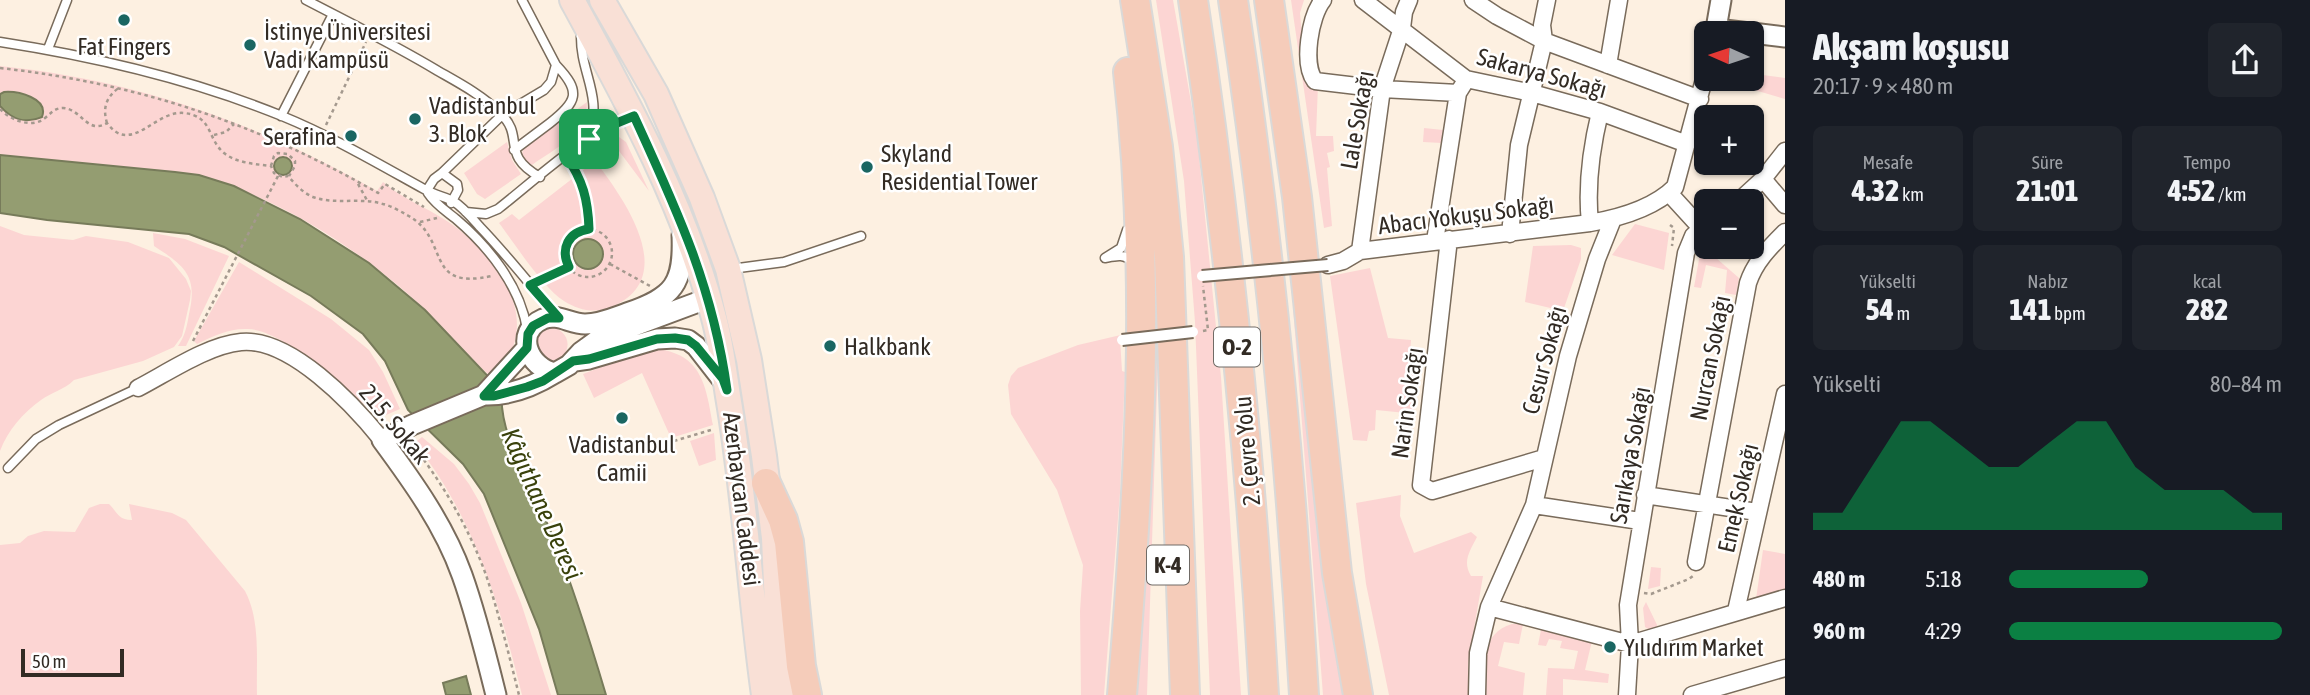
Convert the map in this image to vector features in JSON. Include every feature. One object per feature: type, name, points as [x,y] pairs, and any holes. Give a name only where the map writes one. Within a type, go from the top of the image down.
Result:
[{"type":"highway","points":[[1120,0],[1139,191],[1141,280],[1139,458],[1122,695]]},
{"type":"highway","points":[[1135,0],[1164,198],[1172,320],[1185,695]]},
{"type":"highway","name":"2. Çevre Yolu","points":[[1193,0],[1232,293],[1250,474],[1264,695]]},
{"type":"highway","name":"2. Çevre Yolu","points":[[1233,0],[1273,307],[1296,566],[1304,695]]},
{"type":"highway","points":[[1269,0],[1296,186],[1337,573],[1358,695]]},
{"type":"highway","name":"K-4","points":[[1165,695],[1174,435]]},
{"type":"highway","points":[[766,483],[783,520],[789,542],[801,666],[807,695]]},
{"type":"main road","name":"Azerbaycan Caddesi","points":[[602,0],[656,94],[702,198],[728,269],[749,360],[766,483],[776,576],[781,695]]},
{"type":"main road","name":"Azerbaycan Caddesi","points":[[576,8],[634,116],[681,219],[709,298],[721,346],[733,423],[764,695]]},
{"type":"main road","points":[[709,298],[727,283],[728,269]]},
{"type":"street","name":"Sakarya Sokağı","points":[[1323,0],[1309,43],[1310,75],[1315,81],[1382,89],[1462,86],[1532,93],[1600,112],[1687,144]]},
{"type":"street","name":"Sakarya Sokağı","points":[[1363,0],[1402,28],[1462,86]]},
{"type":"street","name":"Lale Sokağı","points":[[1360,251],[1382,89],[1409,0]]},
{"type":"street","points":[[1473,0],[1544,41],[1700,99]]},
{"type":"street","points":[[1510,233],[1516,163],[1544,41],[1542,25],[1547,0]]},
{"type":"street","points":[[1608,65],[1619,0]]},
{"type":"street","points":[[1718,21],[1721,0]]},
{"type":"street","points":[[1764,35],[1785,37]]},
{"type":"street","points":[[1442,240],[1462,86]]},
{"type":"street","points":[[1613,219],[1645,207],[1675,187],[1702,91]]},
{"type":"street","points":[[1590,223],[1589,169],[1600,112]]},
{"type":"street","points":[[1752,189],[1785,151]]},
{"type":"street","points":[[1763,179],[1785,205]]},
{"type":"street","points":[[1669,193],[1694,217]]},
{"type":"street","points":[[484,396],[527,342],[539,321],[548,318],[583,324],[602,322],[663,298],[675,284],[682,267],[681,219]]},
{"type":"street","name":"Abacı Yokuşu Sokağı","points":[[1328,265],[1343,261],[1360,251],[1613,219]]},
{"type":"street","name":"Cesur Sokağı","points":[[1477,695],[1478,653],[1489,607],[1534,505],[1568,356],[1597,258],[1613,219]]},
{"type":"street","name":"Nurcan Sokağı","points":[[1696,562],[1748,283],[1752,271],[1766,251],[1785,232]]},
{"type":"street","name":"Sarıkaya Sokağı","points":[[1628,695],[1630,593],[1640,521],[1656,444],[1686,253],[1694,235]]},
{"type":"street","name":"Narin Sokağı","points":[[1442,240],[1446,286],[1420,485],[1432,491],[1544,458]]},
{"type":"street","points":[[1202,276],[1328,265]]},
{"type":"street","points":[[387,437],[484,396],[527,387],[573,361],[599,339],[709,298]]},
{"type":"street","points":[[563,320],[577,331],[579,341],[573,361]]},
{"type":"street","points":[[1122,340],[1193,332]]},
{"type":"street","points":[[573,361],[589,359],[657,339],[688,340],[723,379],[727,390]]},
{"type":"street","name":"215. Sokak","points":[[138,388],[206,353],[240,342],[267,344],[296,360],[334,389],[387,437],[442,508],[472,571],[507,695]]},
{"type":"street","points":[[527,342],[531,359],[538,366],[555,373]]},
{"type":"street","name":"Emek Sokağı","points":[[1736,611],[1785,394]]},
{"type":"street","name":"215. Sokak","points":[[387,437],[449,544],[462,575],[496,695]]},
{"type":"street","points":[[1645,495],[1757,512]]},
{"type":"street","points":[[1534,505],[1640,521]]},
{"type":"street","points":[[1489,607],[1630,644],[1785,598]]},
{"type":"street","points":[[1692,695],[1785,667]]},
{"type":"lane","points":[[48,50],[67,0]]},
{"type":"lane","points":[[306,0],[470,90],[502,114],[514,135],[513,150],[520,163],[540,177]]},
{"type":"lane","points":[[513,150],[569,108],[573,94],[569,79],[556,65],[522,0]]},
{"type":"lane","points":[[576,8],[581,43],[593,87],[595,113],[589,139]]},
{"type":"lane","points":[[281,116],[332,14]]},
{"type":"lane","points":[[0,42],[141,69],[281,116],[349,146],[427,190],[453,201],[467,212],[563,320]]},
{"type":"lane","points":[[427,190],[434,178],[502,114],[544,90],[551,82],[556,65]]},
{"type":"lane","points":[[467,212],[486,214],[498,209],[589,139],[634,116]]},
{"type":"lane","points":[[442,173],[457,184],[458,190],[446,211]]},
{"type":"lane","points":[[427,190],[436,203],[484,247],[510,282],[525,317],[527,342]]},
{"type":"lane","points":[[728,269],[784,262],[861,236]]},
{"type":"lane","points":[[8,468],[36,439],[59,425],[138,388]]},
{"type":"path","points":[[321,134],[370,33]]},
{"type":"path","points":[[0,68],[60,75],[120,87],[167,100],[234,124],[290,147],[378,193],[385,184],[440,216],[419,222]]},
{"type":"path","points":[[120,87],[107,99],[105,105],[107,123],[113,131],[131,135],[166,116],[185,113],[207,124],[220,149],[232,158],[271,166],[278,176]]},
{"type":"path","points":[[0,109],[11,118],[30,123],[44,119],[61,108],[74,111],[94,126],[107,123]]},
{"type":"path","points":[[213,135],[226,132],[234,124]]},
{"type":"path","points":[[288,154],[290,147]]},
{"type":"path","points":[[271,166],[278,153],[288,154],[295,161],[295,166],[288,176]]},
{"type":"path","points":[[566,156],[586,193],[589,229]]},
{"type":"path","points":[[278,176],[288,176],[312,197],[332,201],[381,203],[419,222],[431,237],[442,267],[448,273],[466,279],[499,274]]},
{"type":"path","points":[[193,360],[191,345],[278,176]]},
{"type":"path","points":[[358,182],[368,202]]},
{"type":"path","points":[[589,229],[602,233],[611,244],[610,264],[593,277],[580,276],[569,267],[564,253],[566,246],[574,234],[589,229]]},
{"type":"path","points":[[610,264],[650,287]]},
{"type":"path","points":[[530,285],[569,267]]},
{"type":"path","points":[[1193,332],[1208,330],[1202,276]]},
{"type":"path","points":[[674,442],[733,423]]},
{"type":"path","points":[[1630,593],[1651,594],[1689,579],[1693,575],[1696,562]]},
{"type":"shaded area","points":[[1156,0],[1173,0],[1197,136],[1221,377],[1241,695],[1210,695],[1195,322],[1184,181]]},
{"type":"shaded area","points":[[1291,0],[1304,0],[1300,13],[1306,83],[1318,85],[1316,136],[1333,136],[1334,151],[1327,153],[1332,226],[1324,228]]},
{"type":"shaded area","points":[[0,66],[100,82],[195,108],[287,145],[377,191],[383,182],[457,228],[490,260],[503,278],[517,318],[516,338],[508,358],[492,378],[459,349],[410,296],[377,269],[295,215],[235,188],[175,172],[0,155]]},
{"type":"shaded area","points":[[1764,75],[1785,78],[1785,99],[1758,91],[1764,91]]},
{"type":"shaded area","points":[[0,94],[24,94],[37,100],[43,110],[42,117],[24,120],[9,115],[0,106]]},
{"type":"shaded area","points":[[587,102],[586,113],[576,132],[532,165],[527,163],[522,154],[523,149]]},
{"type":"shaded area","points":[[1424,128],[1443,130],[1442,143],[1423,142]]},
{"type":"shaded area","points":[[619,137],[626,142],[649,191],[616,147],[613,148],[613,140]]},
{"type":"shaded area","points":[[507,142],[512,160],[521,174],[485,199],[477,194],[464,173]]},
{"type":"shaded area","points":[[0,155],[199,175],[234,186],[300,219],[369,263],[425,310],[502,391],[502,408],[512,446],[561,557],[606,695],[558,695],[539,629],[484,494],[463,464],[408,410],[385,361],[363,334],[311,296],[224,247],[189,234],[0,213]]},
{"type":"shaded area","points":[[283,157],[289,160],[292,166],[289,172],[283,175],[277,172],[274,166],[277,160]]},
{"type":"shaded area","points":[[593,158],[630,213],[644,255],[643,275],[633,292],[614,306],[594,311],[576,307],[556,295],[538,276],[499,223],[512,214],[519,220],[586,168],[584,164]]},
{"type":"shaded area","points":[[1635,224],[1669,233],[1664,270],[1612,255]]},
{"type":"shaded area","points":[[0,226],[24,235],[73,240],[86,236],[128,242],[169,258],[186,279],[191,291],[182,336],[174,347],[143,361],[74,380],[28,411],[12,429],[0,451]]},
{"type":"shaded area","points":[[153,233],[185,239],[229,256],[186,346],[178,346],[188,318],[192,290],[190,281],[181,266],[154,246]]},
{"type":"shaded area","points":[[588,239],[599,243],[603,254],[599,265],[588,269],[577,265],[573,254],[577,243]]},
{"type":"shaded area","points":[[1571,245],[1581,248],[1581,259],[1563,311],[1525,302],[1533,246]]},
{"type":"shaded area","points":[[1699,259],[1717,259],[1739,278],[1736,295],[1725,293],[1727,270],[1706,265],[1701,288],[1694,287]]},
{"type":"shaded area","points":[[239,262],[331,319],[369,350],[383,372],[400,409],[378,416],[298,350],[263,332],[235,330],[215,335],[197,344],[194,341]]},
{"type":"shaded area","points":[[1370,268],[1388,338],[1411,340],[1410,354],[1422,354],[1411,438],[1404,438],[1406,413],[1376,410],[1375,430],[1369,431],[1367,441],[1353,440],[1330,276]]},
{"type":"shaded area","points":[[1298,306],[1346,695],[1323,695],[1293,307]]},
{"type":"shaded area","points":[[546,325],[556,328],[567,339],[565,352],[553,361],[544,361],[532,336]]},
{"type":"shaded area","points":[[1125,334],[1125,337],[1120,339],[1122,371],[1125,372],[1120,493],[1104,695],[1081,695],[1080,611],[1083,565],[1057,490],[1011,414],[1008,385],[1018,368],[1078,345]]},
{"type":"shaded area","points":[[655,349],[683,357],[699,374],[708,397],[713,425],[671,438],[642,373],[594,398],[583,374]]},
{"type":"shaded area","points":[[1158,360],[1147,695],[1132,695],[1154,361]]},
{"type":"shaded area","points":[[714,433],[716,460],[699,466],[690,441]]},
{"type":"shaded area","points":[[422,437],[454,464],[480,503],[521,603],[551,695],[522,695],[483,564],[455,503],[417,446],[417,441]]},
{"type":"shaded area","points":[[1401,495],[1400,516],[1414,553],[1471,532],[1477,537],[1467,561],[1471,576],[1483,576],[1468,664],[1468,695],[1389,695],[1366,584],[1356,503]]},
{"type":"shaded area","points":[[109,504],[127,520],[132,520],[129,504],[172,513],[186,520],[245,591],[256,628],[257,695],[0,695],[0,545],[20,543],[28,536],[44,531],[75,532],[89,508]]},
{"type":"shaded area","points":[[1763,550],[1785,554],[1785,590],[1756,599]]},
{"type":"shaded area","points":[[1651,567],[1661,568],[1660,586],[1648,589]]},
{"type":"shaded area","points":[[1646,602],[1659,629],[1651,631],[1645,627],[1643,608]]},
{"type":"shaded area","points":[[1523,624],[1519,644],[1504,642],[1498,666],[1525,673],[1523,695],[1483,695],[1484,663],[1489,643],[1502,628]]},
{"type":"shaded area","points":[[1542,625],[1592,641],[1585,670],[1609,674],[1608,683],[1563,679],[1563,695],[1546,695],[1548,668],[1574,669],[1578,651],[1560,648],[1562,641],[1549,639],[1546,646],[1538,645]]},
{"type":"shaded area","points":[[466,676],[471,695],[446,695],[443,683]]},
{"type":"place","name":"Fat Fingers","points":[[124,20]]},
{"type":"place","name":"İstinye Üniversitesi Vadi Kampüsü","points":[[250,45]]},
{"type":"place","name":"Vadistanbul 3. Blok","points":[[415,119]]},
{"type":"place","name":"Serafina","points":[[351,136]]},
{"type":"place","name":"Skyland Residential Tower","points":[[867,167]]},
{"type":"place","name":"Halkbank","points":[[830,346]]},
{"type":"place","name":"Vadistanbul Camii","points":[[622,418]]},
{"type":"place","name":"Yılıdırım Market","points":[[1610,647]]},
{"type":"route","points":[[634,116],[681,219],[699,268],[721,346],[727,390],[723,379],[696,346],[688,340],[675,338],[657,339],[589,359],[573,361],[543,381],[507,393],[484,396],[527,348],[528,334],[533,326],[548,318],[559,318],[530,285],[569,267],[564,253],[569,239],[581,230],[589,229],[586,193],[566,156],[589,139],[634,116]]},
{"type":"water label","name":"Kâğıthane Deresi","points":[[542,504]]}]
